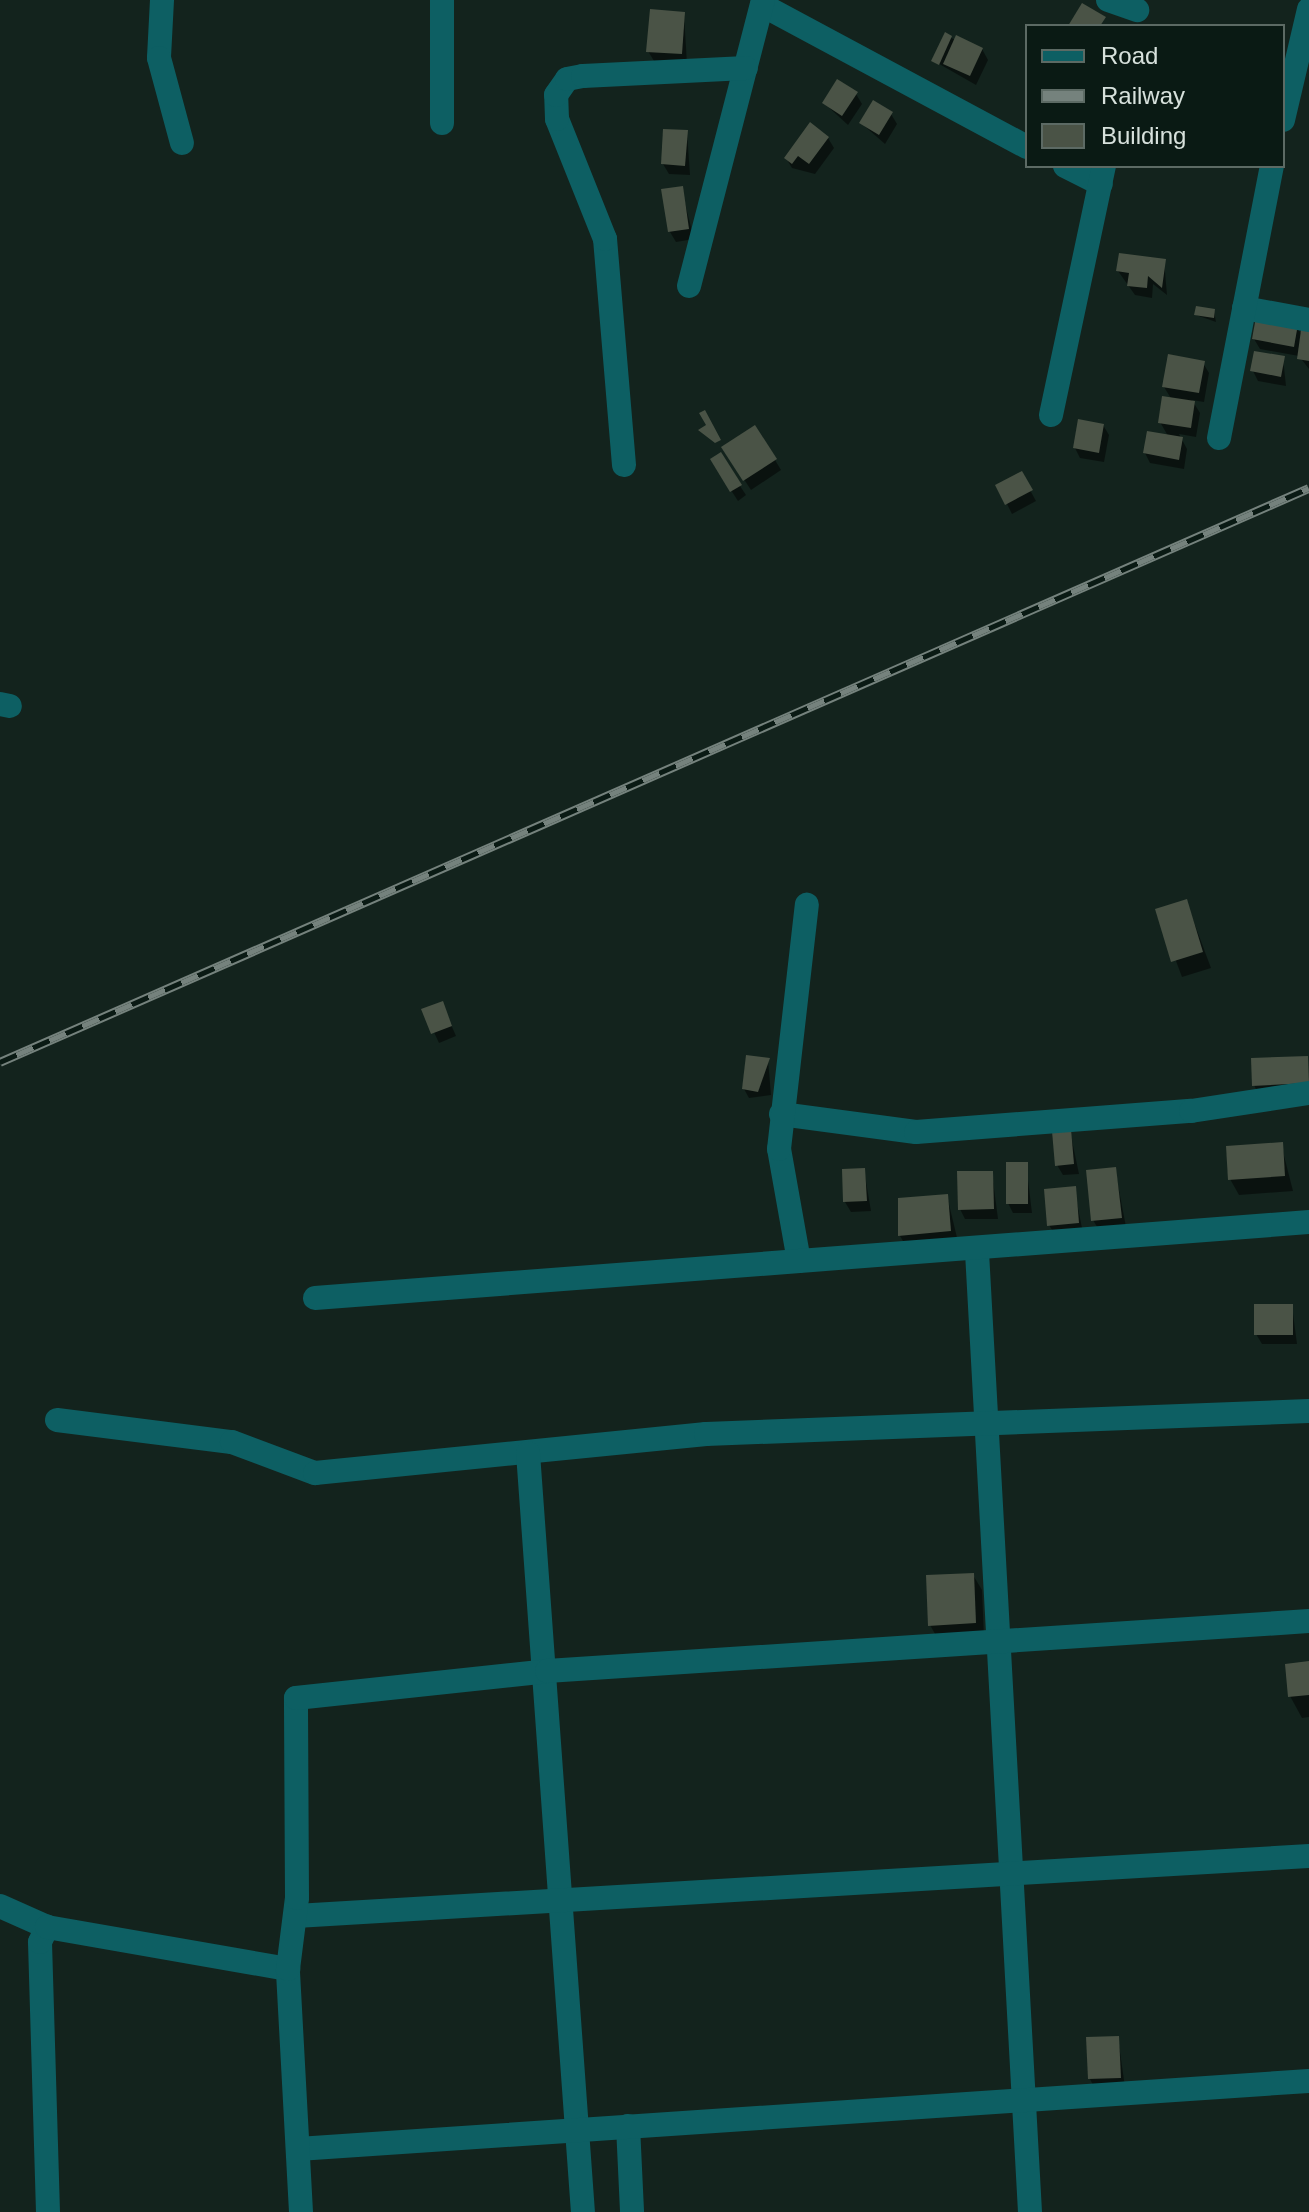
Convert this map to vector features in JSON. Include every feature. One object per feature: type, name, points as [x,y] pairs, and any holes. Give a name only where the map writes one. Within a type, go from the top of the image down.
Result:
[{"type":"street","points":[[162,0],[159,58],[182,143]]},
{"type":"street","points":[[442,0],[442,123]]},
{"type":"street","points":[[1108,0],[1136,12]]},
{"type":"street","points":[[689,286],[763,2],[1025,146]]},
{"type":"street","points":[[1285,111],[1309,9]]},
{"type":"street","points":[[624,465],[605,239],[557,119],[556,95],[567,79],[583,76],[746,68]]},
{"type":"street","points":[[1051,415],[1103,175],[1073,168]]},
{"type":"street","points":[[1219,438],[1272,168]]},
{"type":"street","points":[[1244,308],[1309,320]]},
{"type":"street","points":[[799,1261],[781,1114],[807,905]]},
{"type":"street","points":[[781,1114],[916,1132],[1191,1111],[1309,1093]]},
{"type":"street","points":[[315,1298],[799,1261],[977,1252],[1309,1222]]},
{"type":"street","points":[[977,1252],[1030,2212]]},
{"type":"street","points":[[57,1420],[232,1442],[315,1473],[706,1434],[1309,1411]]},
{"type":"street","points":[[528,1453],[547,1671],[559,1904],[583,2212]]},
{"type":"street","points":[[301,2212],[288,1969],[296,1916],[296,1698],[547,1671],[997,1645],[1309,1621]]},
{"type":"street","points":[[296,1916],[559,1904],[1309,1856]]},
{"type":"street","points":[[0,1906],[47,1927],[288,1969]]},
{"type":"street","points":[[47,1927],[40,1942],[48,2212]]},
{"type":"street","points":[[298,2149],[1022,2103],[1309,2081]]},
{"type":"street","points":[[628,2126],[632,2212]]},
{"type":"building","points":[[1082,3],[1106,17],[1101,24],[1069,24]]},
{"type":"building","points":[[650,9],[685,12],[682,54],[646,52]]},
{"type":"building","points":[[945,32],[952,36],[939,65],[931,61]]},
{"type":"building","points":[[956,35],[983,48],[970,76],[943,64]]},
{"type":"building","points":[[837,79],[858,92],[842,116],[822,103]]},
{"type":"building","points":[[873,100],[893,112],[879,135],[859,123]]},
{"type":"building","points":[[810,122],[829,137],[809,164],[798,156],[792,164],[784,158]]},
{"type":"building","points":[[663,129],[688,130],[685,166],[661,164]]},
{"type":"building","points":[[683,186],[689,229],[668,232],[661,189]]},
{"type":"building","points":[[1119,253],[1166,259],[1162,288],[1148,276],[1147,288],[1127,286],[1129,273],[1116,271]]},
{"type":"building","points":[[1196,306],[1215,309],[1214,318],[1194,315]]},
{"type":"building","points":[[1256,317],[1298,324],[1294,347],[1252,339]]},
{"type":"building","points":[[1302,323],[1309,324],[1309,361],[1297,359]]},
{"type":"building","points":[[1254,351],[1285,356],[1281,377],[1250,371]]},
{"type":"building","points":[[1168,354],[1205,361],[1199,393],[1162,387]]},
{"type":"building","points":[[1162,396],[1195,401],[1191,428],[1158,423]]},
{"type":"building","points":[[705,410],[721,440],[715,443],[698,430],[706,425],[699,413]]},
{"type":"building","points":[[1078,419],[1104,424],[1099,453],[1073,448]]},
{"type":"building","points":[[755,425],[777,459],[743,481],[721,447]]},
{"type":"building","points":[[1147,431],[1183,437],[1179,460],[1143,453]]},
{"type":"building","points":[[721,452],[742,485],[730,492],[710,459]]},
{"type":"building","points":[[1022,471],[1033,490],[1005,505],[995,485]]},
{"type":"building","points":[[1187,899],[1203,952],[1171,962],[1155,909]]},
{"type":"building","points":[[443,1001],[452,1026],[431,1034],[421,1009]]},
{"type":"building","points":[[746,1055],[770,1058],[758,1092],[742,1089]]},
{"type":"building","points":[[1308,1056],[1309,1083],[1252,1086],[1251,1058]]},
{"type":"building","points":[[1071,1129],[1074,1164],[1055,1166],[1052,1131]]},
{"type":"building","points":[[1283,1142],[1285,1176],[1228,1180],[1226,1146]]},
{"type":"building","points":[[1006,1162],[1028,1162],[1028,1204],[1006,1204]]},
{"type":"building","points":[[1116,1167],[1122,1218],[1091,1221],[1086,1170]]},
{"type":"building","points":[[865,1168],[867,1201],[843,1202],[842,1169]]},
{"type":"building","points":[[957,1171],[993,1171],[994,1209],[958,1210]]},
{"type":"building","points":[[1076,1186],[1079,1223],[1047,1226],[1044,1189]]},
{"type":"building","points":[[948,1194],[951,1231],[898,1236],[898,1198]]},
{"type":"building","points":[[1254,1304],[1293,1304],[1293,1335],[1254,1335]]},
{"type":"building","points":[[974,1573],[976,1623],[928,1626],[926,1575]]},
{"type":"building","points":[[1309,1661],[1309,1695],[1288,1697],[1285,1664]]},
{"type":"building","points":[[1119,2036],[1121,2078],[1088,2079],[1086,2037]]},
{"type":"railway","points":[[0,1062],[1309,488]]}]
